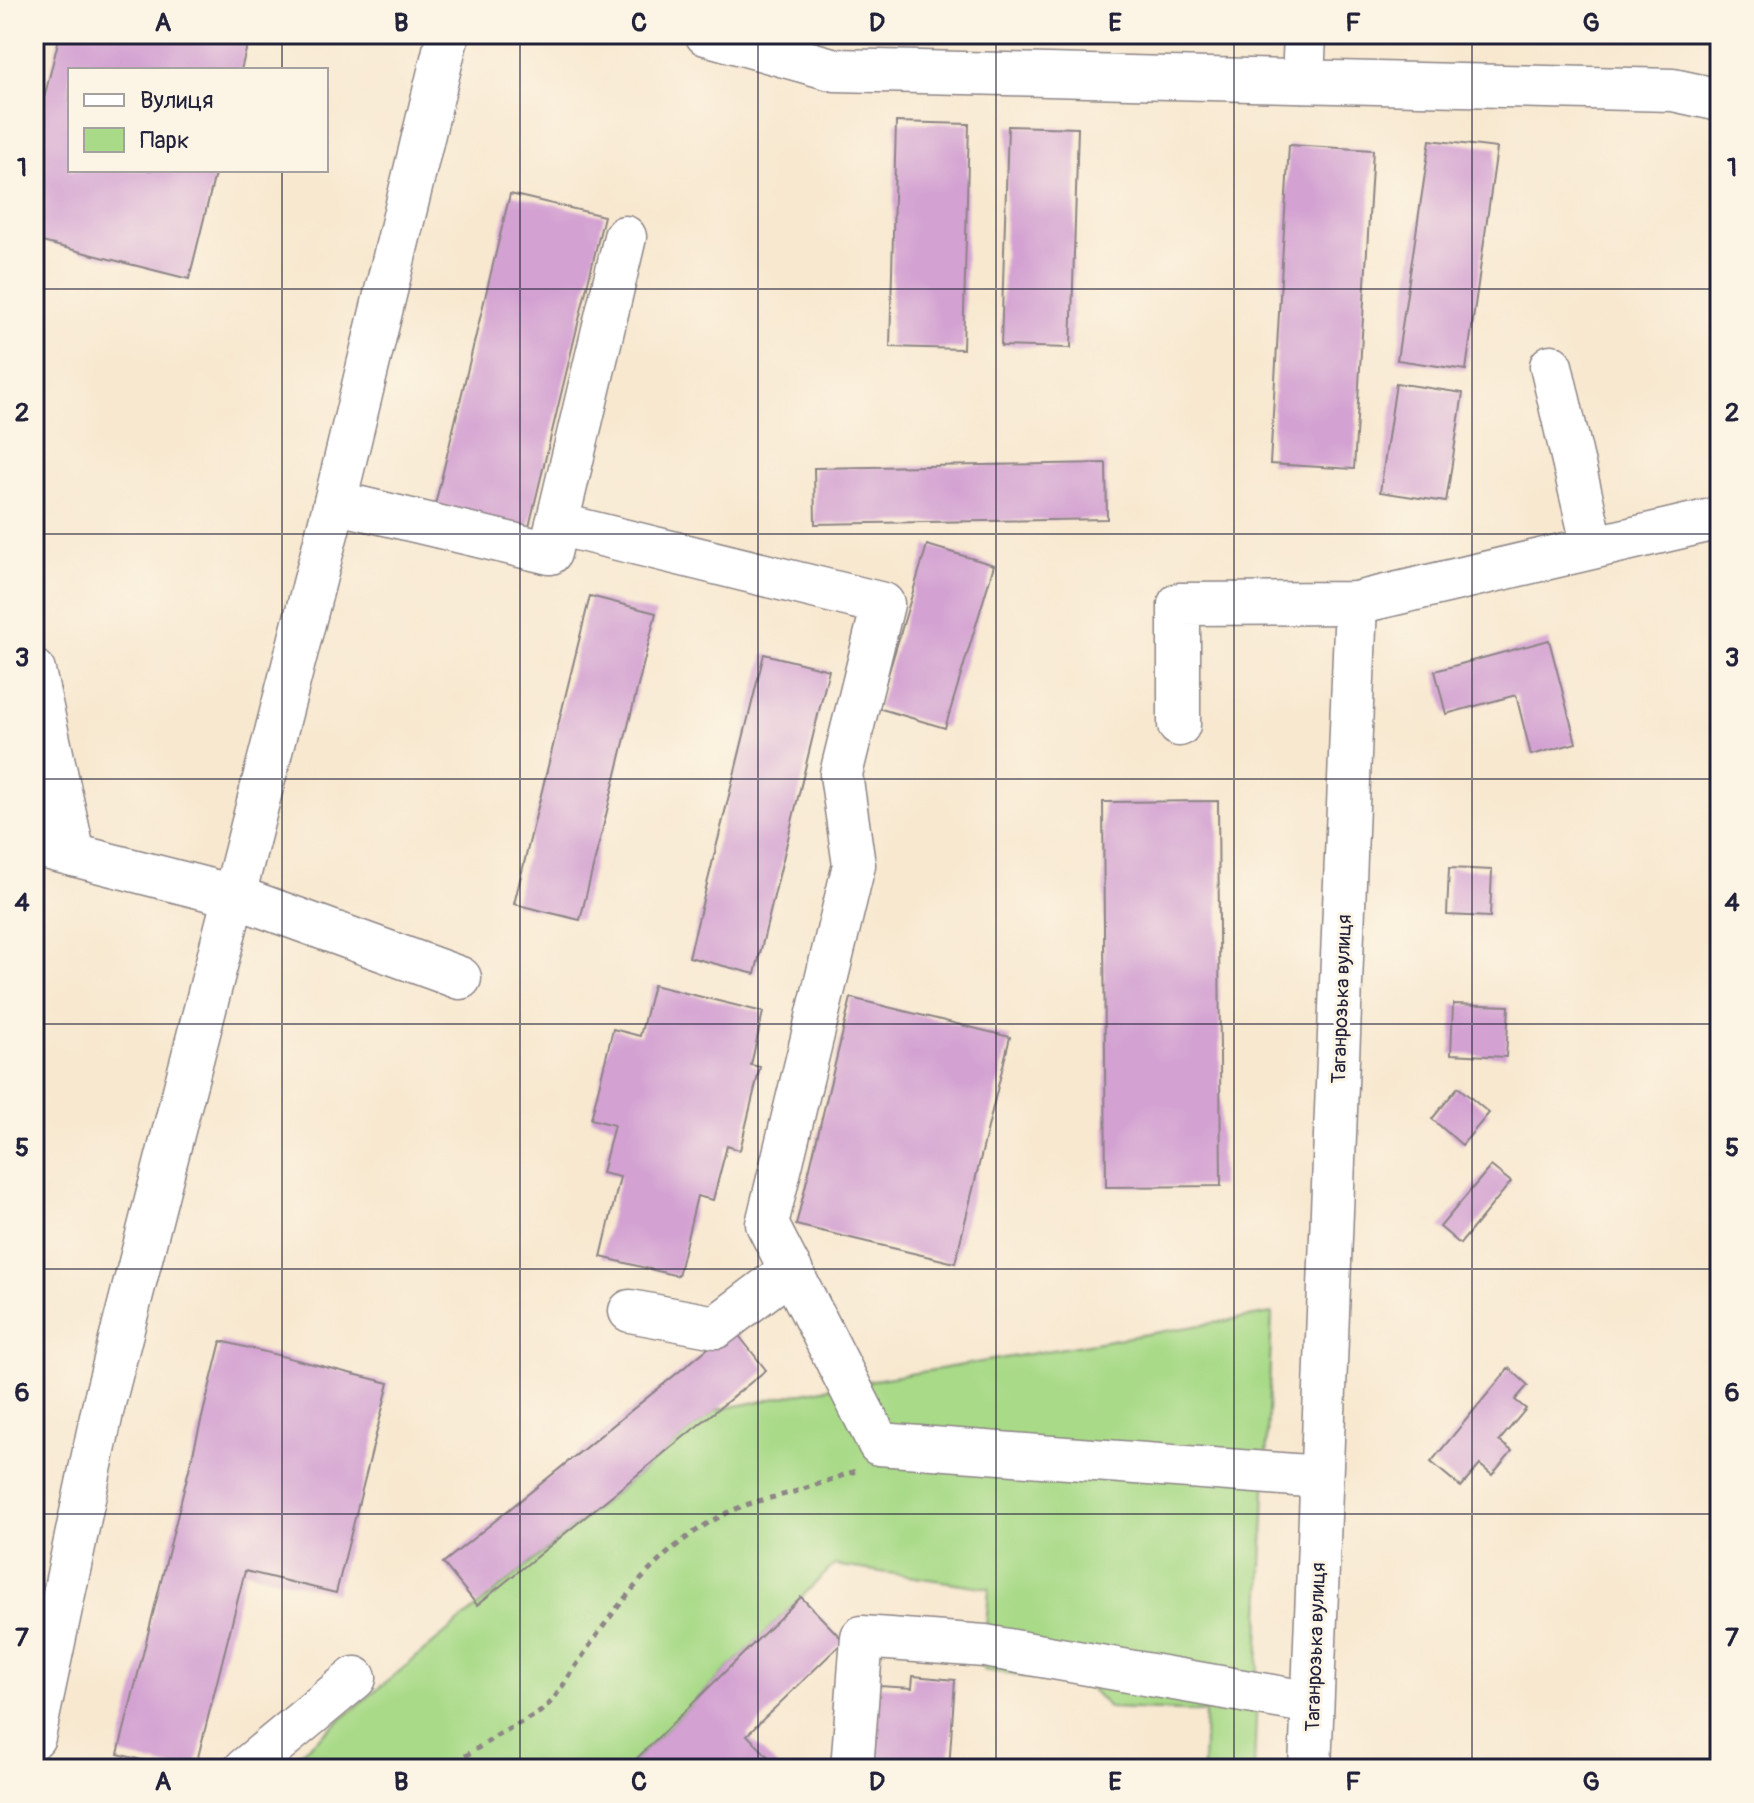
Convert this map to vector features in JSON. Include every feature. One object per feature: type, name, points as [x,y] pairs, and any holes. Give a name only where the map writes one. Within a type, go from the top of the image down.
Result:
[{"type":"street","points":[[34,1737],[104,1403],[335,502],[448,34]]},
{"type":"street","points":[[706,34],[835,70],[1673,90],[1720,100]]},
{"type":"street","points":[[1303,81],[1305,34]]},
{"type":"street","points":[[335,502],[550,553],[625,237]]},
{"type":"street","points":[[1551,366],[1593,547]]},
{"type":"street","points":[[1179,725],[1179,604],[1356,603],[1720,518]]},
{"type":"street","points":[[557,524],[883,604],[841,774],[854,865],[767,1224],[879,1444],[1321,1477]]},
{"type":"street","name":"Таганрозька вулиця","points":[[1310,1769],[1356,603]]},
{"type":"street","points":[[34,671],[74,855]]},
{"type":"street","points":[[34,845],[234,896],[460,978]]},
{"type":"street","points":[[630,1311],[716,1327],[791,1270]]},
{"type":"street","points":[[852,1769],[862,1637],[985,1646],[1312,1703]]},
{"type":"street","points":[[245,1769],[355,1678]]},
{"type":"path","points":[[445,1769],[540,1712],[553,1700],[613,1610],[680,1542],[736,1509],[858,1469],[879,1444]]},
{"type":"green space","points":[[1272,1313],[1254,1769],[1203,1769],[1205,1712],[1109,1708],[1090,1688],[983,1670],[989,1588],[834,1565],[626,1769],[281,1769],[716,1410],[838,1386]]},
{"type":"building","points":[[60,34],[250,34],[242,68],[68,68],[68,172],[216,172],[189,279],[34,240],[34,139]]},
{"type":"building","points":[[896,122],[969,124],[963,349],[890,347]]},
{"type":"building","points":[[1008,126],[1078,128],[1071,348],[1001,346]]},
{"type":"building","points":[[1430,140],[1497,148],[1466,370],[1397,360]]},
{"type":"building","points":[[1289,145],[1373,150],[1354,469],[1270,464]]},
{"type":"building","points":[[510,194],[604,216],[528,531],[434,509]]},
{"type":"building","points":[[1396,383],[1463,393],[1446,502],[1380,492]]},
{"type":"building","points":[[1106,463],[1107,519],[815,524],[814,468]]},
{"type":"building","points":[[927,545],[994,565],[945,728],[878,708]]},
{"type":"building","points":[[590,596],[656,613],[580,920],[514,904]]},
{"type":"building","points":[[1549,640],[1576,743],[1531,755],[1516,695],[1446,714],[1435,671]]},
{"type":"building","points":[[764,654],[829,670],[755,974],[689,957]]},
{"type":"building","points":[[1218,801],[1221,1186],[1106,1187],[1103,802]]},
{"type":"building","points":[[1449,868],[1492,870],[1490,917],[1447,915]]},
{"type":"building","points":[[653,985],[763,1012],[751,1065],[760,1067],[740,1150],[727,1146],[713,1200],[697,1196],[678,1276],[601,1257],[620,1177],[602,1173],[614,1125],[591,1119],[613,1029],[640,1036]]},
{"type":"building","points":[[851,998],[1010,1037],[955,1263],[796,1225]]},
{"type":"building","points":[[1453,1004],[1509,1006],[1506,1057],[1451,1054]]},
{"type":"building","points":[[1458,1087],[1489,1113],[1462,1145],[1432,1119]]},
{"type":"building","points":[[1491,1166],[1511,1182],[1460,1244],[1440,1227]]},
{"type":"building","points":[[733,1328],[766,1370],[477,1605],[443,1563]]},
{"type":"building","points":[[221,1341],[389,1383],[336,1593],[245,1571],[195,1769],[177,1769],[118,1754]]},
{"type":"building","points":[[1509,1368],[1528,1385],[1515,1400],[1526,1409],[1499,1441],[1512,1451],[1492,1475],[1480,1465],[1461,1487],[1431,1462]]},
{"type":"building","points":[[801,1597],[844,1641],[747,1735],[780,1769],[626,1769]]},
{"type":"building","points":[[913,1676],[955,1680],[949,1769],[873,1769],[879,1686],[912,1688]]}]
